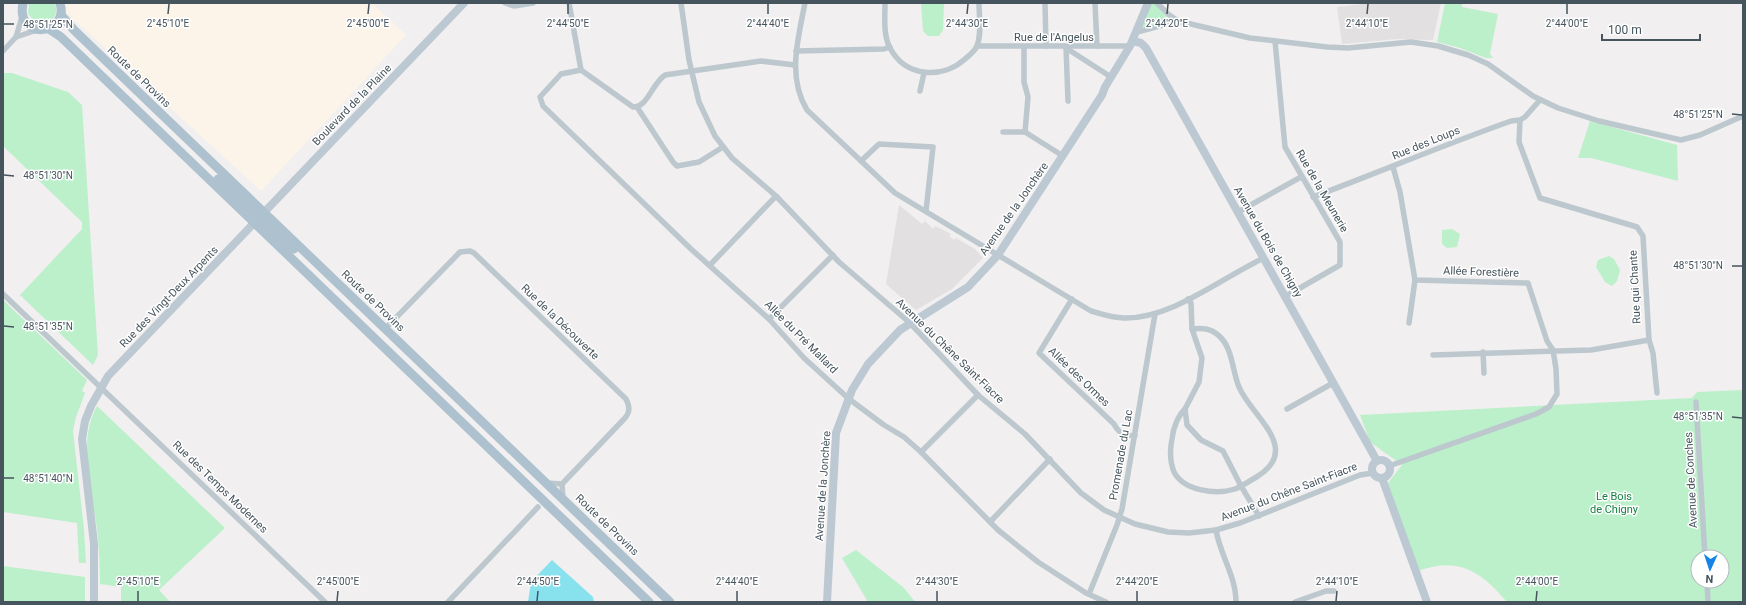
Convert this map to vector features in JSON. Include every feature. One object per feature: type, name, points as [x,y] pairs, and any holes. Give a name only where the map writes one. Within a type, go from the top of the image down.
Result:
[{"type":"main road","points":[[22,3],[22,17],[32,28],[38,30],[49,29],[57,23],[61,15],[61,3]]},
{"type":"main road","name":"Boulevard de la Plaine","points":[[260,218],[464,3]]},
{"type":"main road","name":"Avenue de la Jonchère","points":[[827,602],[836,433],[849,399],[868,364],[883,346],[910,322],[968,287],[998,255],[1102,95],[1132,43],[1148,3]]},
{"type":"main road","name":"Route de Provins","points":[[61,15],[74,30],[260,218],[535,492],[649,602]]},
{"type":"main road","name":"Route de Provins","points":[[49,29],[61,38],[176,147],[318,265],[670,602]]},
{"type":"main road","name":"Avenue du Bois de Chigny","points":[[1132,43],[1141,43],[1146,48],[1377,461]]},
{"type":"main road","name":"Rue des Vingt-Deux Arpents","points":[[94,602],[94,544],[82,439],[87,414],[108,376],[260,218]]},
{"type":"main road","points":[[1377,461],[1384,461],[1389,466],[1389,473],[1382,478],[1377,477],[1373,472],[1373,466],[1377,461]]},
{"type":"main road","points":[[1382,478],[1427,602]]},
{"type":"street","points":[[505,3],[514,6],[533,3]]},
{"type":"street","points":[[569,3],[581,70],[632,107],[638,107],[644,103],[657,80],[664,75],[761,61],[794,65]]},
{"type":"street","name":"Avenue du Chêne Saint-Fiacre","points":[[681,3],[691,71],[701,108],[723,147],[732,158],[776,196],[833,255],[910,322],[978,395],[1025,434],[1081,493],[1104,510],[1135,524],[1168,532],[1189,533],[1216,530],[1259,516],[1360,475],[1373,472]]},
{"type":"street","points":[[805,3],[794,65],[800,98],[807,110],[895,193],[1091,310],[1122,318],[1155,314],[1188,299],[1264,258]]},
{"type":"street","points":[[885,3],[886,29],[890,47],[900,60],[913,69],[924,73],[943,72],[956,67],[971,55],[977,46],[980,32],[979,3]]},
{"type":"street","points":[[1045,3],[1046,46]]},
{"type":"street","points":[[1095,3],[1097,46]]},
{"type":"street","points":[[1157,3],[1178,21],[1250,38],[1348,48],[1411,42],[1433,45],[1468,55],[1488,64],[1540,100],[1587,118],[1681,140],[1700,135],[1743,116]]},
{"type":"street","points":[[3,51],[16,37],[22,17]]},
{"type":"street","points":[[1137,32],[1178,21]]},
{"type":"street","points":[[16,37],[38,30]]},
{"type":"street","name":"Rue de la Meunerie","points":[[1275,41],[1285,147],[1340,242],[1340,266],[1286,296]]},
{"type":"street","name":"Rue de l'Angelus","points":[[977,46],[1066,47],[1132,43]]},
{"type":"street","points":[[796,51],[884,49],[890,47]]},
{"type":"street","points":[[1024,47],[1024,82],[1028,97],[1025,132]]},
{"type":"street","points":[[1066,47],[1111,77]]},
{"type":"street","points":[[1066,47],[1068,101]]},
{"type":"street","name":"Allée du Pré Mallard","points":[[581,70],[561,74],[540,97],[543,106],[769,319],[804,358],[849,399],[904,437],[921,452],[990,522],[1038,562],[1088,594],[1106,602]]},
{"type":"street","points":[[920,91],[924,73]]},
{"type":"street","points":[[1520,120],[1540,100]]},
{"type":"street","points":[[638,107],[677,166],[699,162],[723,147]]},
{"type":"street","name":"Rue qui Chante","points":[[1520,120],[1519,142],[1540,198],[1637,227],[1643,236],[1649,340]]},
{"type":"street","name":"Rue des Loups","points":[[1313,197],[1454,142],[1511,121],[1520,120]]},
{"type":"street","points":[[1003,132],[1025,132],[1063,156]]},
{"type":"street","points":[[861,161],[879,144],[933,147],[926,211]]},
{"type":"street","points":[[1392,167],[1400,192],[1415,280],[1409,323]]},
{"type":"street","points":[[1238,212],[1301,177]]},
{"type":"street","points":[[710,265],[776,196]]},
{"type":"street","name":"Rue de la Découverte","points":[[385,329],[460,252],[470,251],[478,257],[626,399],[628,403],[629,411],[625,418],[562,484]]},
{"type":"street","points":[[769,319],[833,255]]},
{"type":"street","name":"Allée Forestière","points":[[1389,466],[1536,414],[1549,407],[1557,394],[1556,369],[1553,350],[1547,341],[1528,283],[1415,280]]},
{"type":"street","name":"Rue des Temps Modernes","points":[[3,294],[325,602]]},
{"type":"street","name":"Allée des Ormes","points":[[1072,299],[1040,353],[1114,424],[1117,430],[1124,434],[1135,436]]},
{"type":"street","points":[[1188,299],[1191,303],[1192,329],[1202,358],[1201,370],[1199,382],[1185,409],[1180,414],[1173,432],[1170,452],[1175,472],[1186,484],[1201,490],[1222,491],[1241,486],[1270,469],[1275,458],[1276,445],[1272,433],[1240,389],[1226,345],[1219,335],[1207,328],[1192,329]]},
{"type":"street","name":"Promenade du Lac","points":[[1088,594],[1120,518],[1155,314]]},
{"type":"street","points":[[1433,354],[1591,350],[1649,340],[1653,353],[1657,393]]},
{"type":"street","points":[[1483,352],[1484,373]]},
{"type":"street","points":[[1287,409],[1333,383]]},
{"type":"street","points":[[921,452],[978,395]]},
{"type":"street","name":"Avenue de Conches","points":[[1696,402],[1705,549]]},
{"type":"street","points":[[1185,409],[1187,425],[1201,440],[1223,451],[1241,486],[1259,516]]},
{"type":"street","points":[[990,522],[1050,459]]},
{"type":"street","points":[[545,483],[562,484],[563,500]]},
{"type":"street","points":[[535,492],[538,508]]},
{"type":"street","points":[[448,602],[538,508],[554,509]]},
{"type":"street","points":[[1216,530],[1219,543],[1234,583],[1236,602]]},
{"type":"street","points":[[1707,589],[1708,602]]},
{"type":"street","points":[[1295,602],[1326,591],[1334,591]]},
{"type":"shaded area","points":[[56,3],[372,3],[406,35],[261,191]]},
{"type":"shaded area","points":[[1371,3],[1441,3],[1433,40],[1397,39],[1342,44],[1337,7]]},
{"type":"shaded area","points":[[899,205],[922,224],[925,221],[933,229],[935,226],[951,234],[949,236],[954,240],[956,238],[975,249],[983,258],[952,289],[916,310],[886,284]]},
{"type":"green space","points":[[29,3],[55,3],[56,13],[54,18],[46,24],[34,22],[28,13]]},
{"type":"green space","points":[[921,3],[944,3],[943,30],[939,36],[928,36],[923,31]]},
{"type":"green space","points":[[1445,3],[1462,3],[1462,7],[1498,14],[1490,54],[1493,58],[1486,58],[1460,48],[1437,42]]},
{"type":"green space","points":[[1151,4],[1155,4],[1168,19],[1168,21],[1140,28]]},
{"type":"green space","points":[[3,73],[12,73],[68,92],[82,105],[98,355],[93,365],[20,295],[82,229],[82,222],[3,146]]},
{"type":"green space","points":[[1590,121],[1677,145],[1678,181],[1591,158],[1578,158]]},
{"type":"green space","points":[[1452,229],[1460,234],[1457,247],[1447,248],[1442,244],[1442,230]]},
{"type":"green space","points":[[1609,256],[1614,259],[1620,270],[1617,281],[1612,286],[1605,282],[1596,267],[1598,260]]},
{"type":"green space","points":[[3,300],[87,380],[82,391],[85,393],[76,417],[73,431],[84,529],[86,563],[79,563],[77,523],[3,512]]},
{"type":"green space","name":"Le Bois de Chigny","points":[[1743,390],[1743,602],[1507,602],[1488,582],[1468,569],[1445,565],[1418,571],[1388,483],[1402,465],[1370,442],[1360,415],[1692,398],[1697,392]]},
{"type":"green space","points":[[97,406],[225,528],[159,590],[170,602],[121,602],[121,587],[100,584],[98,536],[90,483],[87,450],[91,420]]},
{"type":"green space","points":[[856,550],[904,588],[915,602],[868,602],[842,558]]},
{"type":"green space","points":[[3,566],[85,577],[85,602],[3,602]]},
{"type":"water","points":[[552,560],[593,597],[594,602],[528,602],[531,582]]}]
